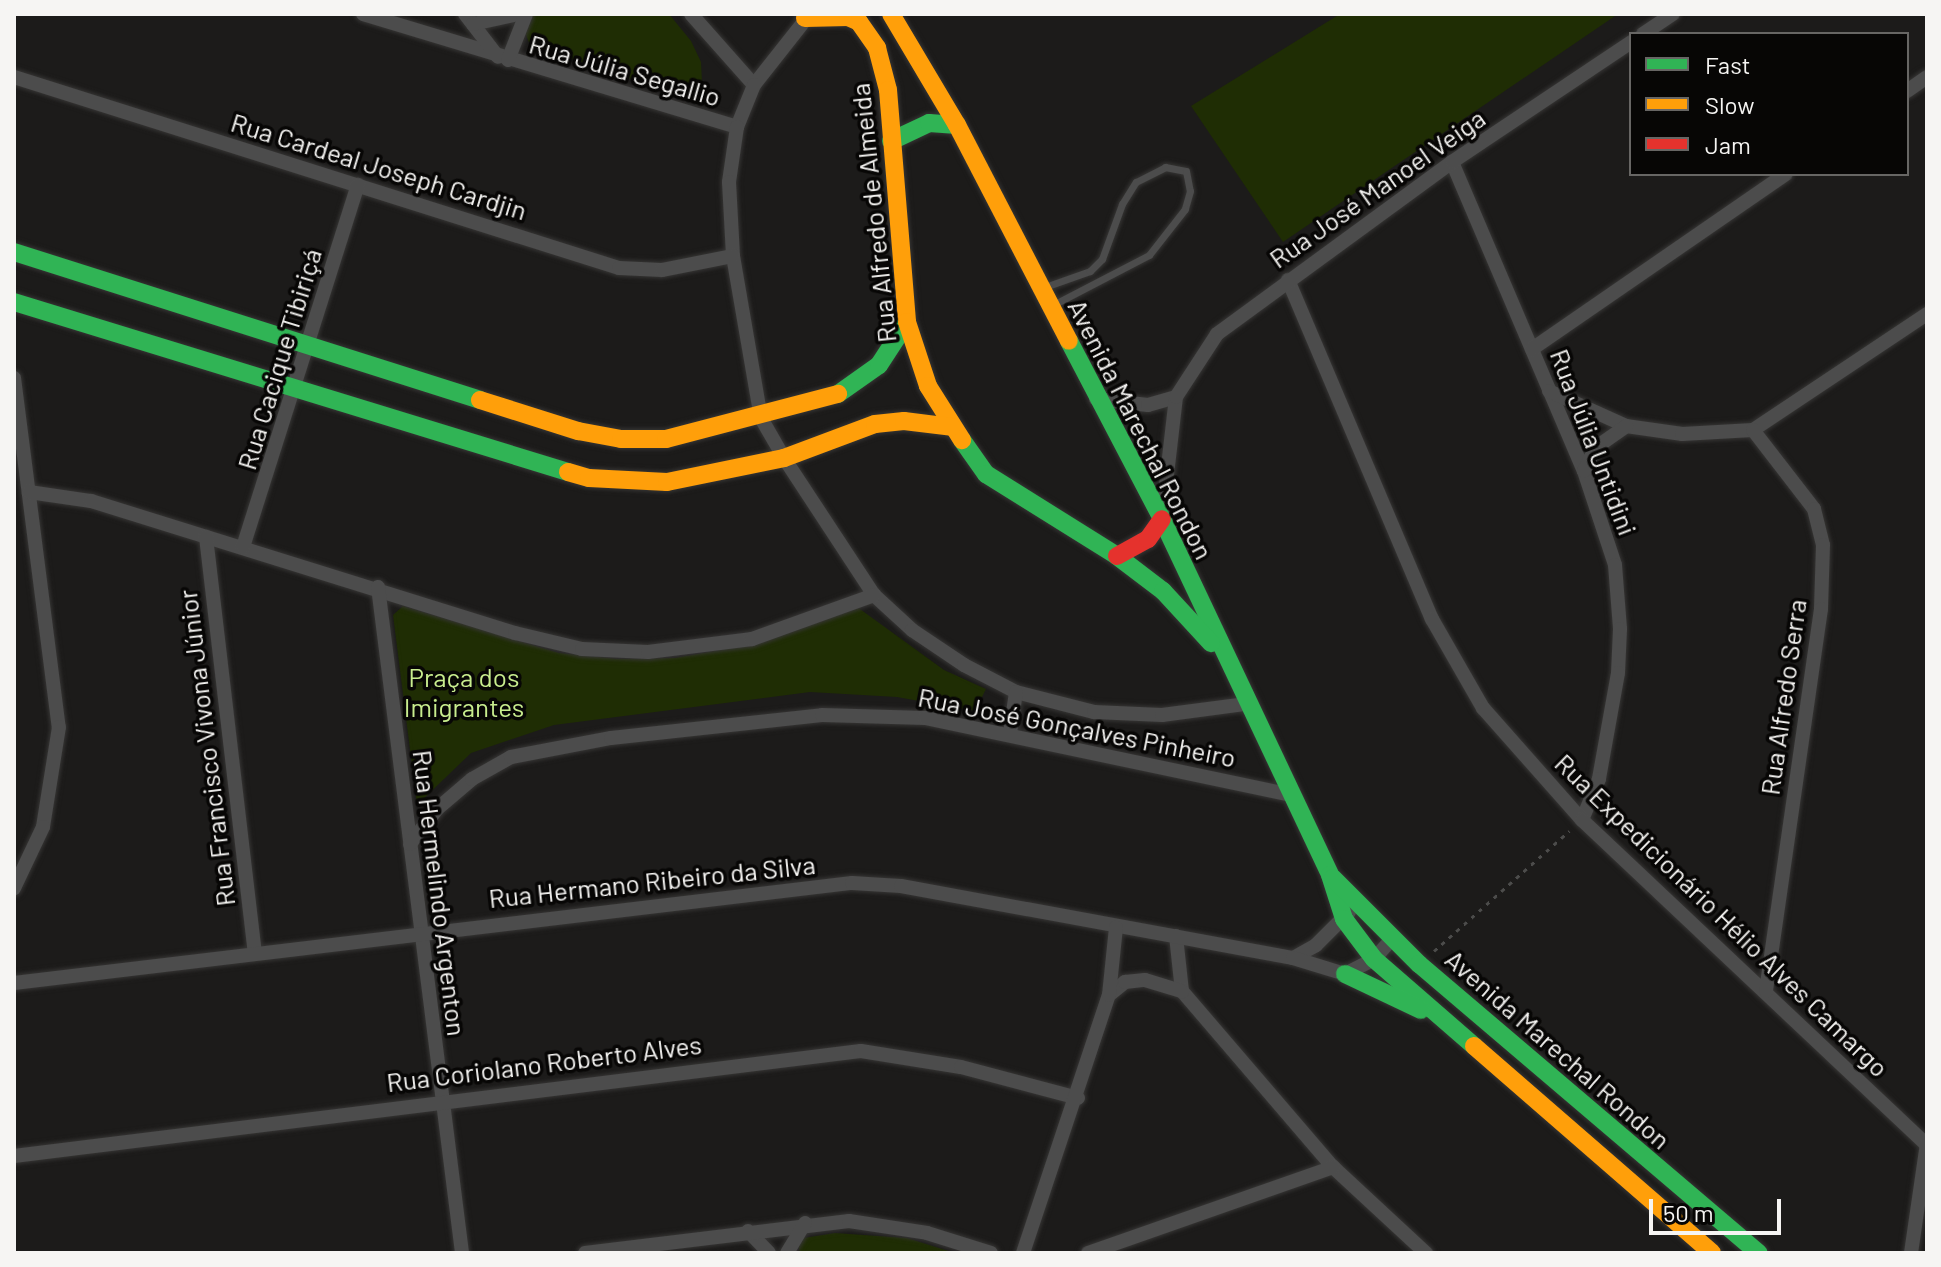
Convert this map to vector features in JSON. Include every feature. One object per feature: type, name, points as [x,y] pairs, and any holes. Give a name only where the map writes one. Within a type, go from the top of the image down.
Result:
[{"type":"street","name":"Rua Júlia Segallio","points":[[363,14],[388,18],[503,59],[737,127]]},
{"type":"street","points":[[469,19],[519,14]]},
{"type":"street","points":[[469,19],[503,59],[526,14]]},
{"type":"street","points":[[691,14],[754,85]]},
{"type":"street","name":"Avenida Marechal Rondon","points":[[891,14],[957,125],[1096,399],[1162,519],[1246,704],[1330,875],[1344,919],[1374,959],[1500,1072],[1712,1253]]},
{"type":"street","points":[[1646,32],[1673,14]]},
{"type":"street","points":[[808,16],[754,85],[737,127],[729,182],[733,256],[761,418],[784,458],[874,595],[912,630],[1016,692],[1094,712],[1162,715],[1246,704]]},
{"type":"street","name":"Rua Alfredo de Almeida","points":[[808,16],[848,17],[869,32],[888,90],[907,322],[928,386],[952,427],[986,474],[1117,556],[1163,591],[1224,657]]},
{"type":"street","name":"Rua José Manoel Veiga","points":[[1162,519],[1176,397],[1217,334],[1452,162],[1629,43]]},
{"type":"street","name":"Rua Cardeal Joseph Cardjin","points":[[14,77],[619,268],[662,270],[733,256]]},
{"type":"street","points":[[1909,90],[1927,77]]},
{"type":"street","points":[[891,141],[929,123],[957,125]]},
{"type":"street","name":"Rua Júlia Untidini","points":[[1452,162],[1584,471],[1615,565],[1620,629],[1603,761],[1582,820]]},
{"type":"street","points":[[1532,349],[1783,176]]},
{"type":"street","name":"Rua Cacique Tibiriçá","points":[[243,547],[297,390],[358,185]]},
{"type":"street","points":[[14,252],[578,431],[621,439],[666,439],[761,418],[841,393],[866,379],[907,322]]},
{"type":"street","name":"Rua Expedicionário Hélio Alves Camargo","points":[[1288,280],[1432,619],[1483,708],[1582,820],[1927,1144]]},
{"type":"street","points":[[14,302],[589,478],[667,482],[784,458],[875,424],[904,421],[952,427]]},
{"type":"street","points":[[1549,391],[1626,426],[1682,434],[1753,430],[1927,314]]},
{"type":"street","points":[[14,378],[59,727],[43,827],[14,888]]},
{"type":"street","points":[[1096,399],[1148,405],[1176,397]]},
{"type":"street","points":[[1584,471],[1595,448],[1626,426]]},
{"type":"street","name":"Rua Alfredo Serra","points":[[1753,430],[1814,509],[1823,545],[1821,609],[1766,991]]},
{"type":"street","points":[[29,492],[91,501],[378,587],[515,633],[582,649],[648,652],[752,639],[874,595]]},
{"type":"street","points":[[1117,556],[1148,539],[1162,519]]},
{"type":"street","name":"Rua Francisco Vivona Júnior","points":[[206,537],[255,952]]},
{"type":"street","name":"Rua Hermelindo Argenton","points":[[378,587],[462,1253]]},
{"type":"street","points":[[1010,733],[1016,692]]},
{"type":"street","name":"Rua José Gonçalves Pinheiro","points":[[410,844],[437,809],[472,779],[511,757],[549,748],[749,721],[872,714],[1010,733],[1290,795]]},
{"type":"street","name":"Avenida Marechal Rondon","points":[[1330,875],[1419,964],[1759,1253]]},
{"type":"street","name":"Rua Hermano Ribeiro da Silva","points":[[14,983],[420,931],[852,883],[901,886],[1176,936],[1293,958],[1345,974]]},
{"type":"street","points":[[1293,958],[1344,919],[1357,903]]},
{"type":"street","points":[[1023,1253],[1078,1098],[1109,995],[1116,927]]},
{"type":"street","points":[[1176,936],[1182,991]]},
{"type":"street","points":[[1345,974],[1374,959],[1392,939]]},
{"type":"street","points":[[1345,974],[1441,1019]]},
{"type":"street","points":[[1109,995],[1125,982],[1145,980],[1182,991],[1333,1167],[1426,1253]]},
{"type":"street","points":[[1500,1072],[1517,1049]]},
{"type":"street","name":"Rua Coriolano Roberto Alves","points":[[14,1156],[442,1100],[861,1051],[961,1067],[1078,1098]]},
{"type":"street","points":[[1911,1253],[1927,1144]]},
{"type":"street","points":[[1088,1253],[1333,1167]]},
{"type":"street","points":[[1695,1238],[1713,1216]]},
{"type":"street","points":[[585,1253],[805,1223],[849,1221],[927,1233],[991,1253]]},
{"type":"street","points":[[787,1253],[805,1223]]},
{"type":"street","points":[[748,1231],[769,1253]]},
{"type":"lane","points":[[1040,288],[1090,271],[1102,259],[1122,204],[1136,182],[1165,167],[1186,171],[1190,191],[1185,209],[1149,255],[1049,307]]},
{"type":"path","points":[[1419,964],[1582,820]]},
{"type":"green space","points":[[530,14],[669,14],[691,41],[701,62],[702,83],[683,96],[530,45],[523,27]]},
{"type":"green space","points":[[1340,14],[1618,14],[1283,242],[1191,106]]},
{"type":"green space","name":"Praça dos Imigrantes","points":[[853,604],[944,670],[986,689],[975,711],[897,697],[810,692],[554,725],[471,753],[417,805],[393,615],[403,606],[559,653],[618,659],[675,658],[742,646]]},
{"type":"green space","points":[[835,1233],[907,1238],[955,1253],[800,1253],[797,1239]]},
{"type":"traffic: fast","points":[[891,141],[929,123],[957,125]]},
{"type":"traffic: fast","points":[[14,252],[480,400]]},
{"type":"traffic: fast","points":[[14,302],[568,472]]},
{"type":"traffic: fast","points":[[838,394],[879,365],[907,322]]},
{"type":"traffic: fast","points":[[1069,341],[1162,519],[1330,875],[1344,919],[1374,959],[1474,1046]]},
{"type":"traffic: fast","points":[[962,440],[986,474],[1117,556],[1163,591],[1211,643]]},
{"type":"traffic: fast","points":[[1333,878],[1419,964],[1759,1253]]},
{"type":"traffic: fast","points":[[1345,974],[1421,1010]]},
{"type":"traffic: slow","points":[[891,14],[957,125],[1069,341]]},
{"type":"traffic: slow","points":[[805,18],[848,17],[859,22],[877,48],[888,90],[907,322],[928,386],[962,440]]},
{"type":"traffic: slow","points":[[480,400],[578,431],[621,439],[666,439],[838,394]]},
{"type":"traffic: slow","points":[[568,472],[589,478],[667,482],[784,458],[875,424],[904,421],[952,427]]},
{"type":"traffic: slow","points":[[1474,1046],[1712,1253]]},
{"type":"traffic: jam","points":[[1117,556],[1148,539],[1162,519]]}]
